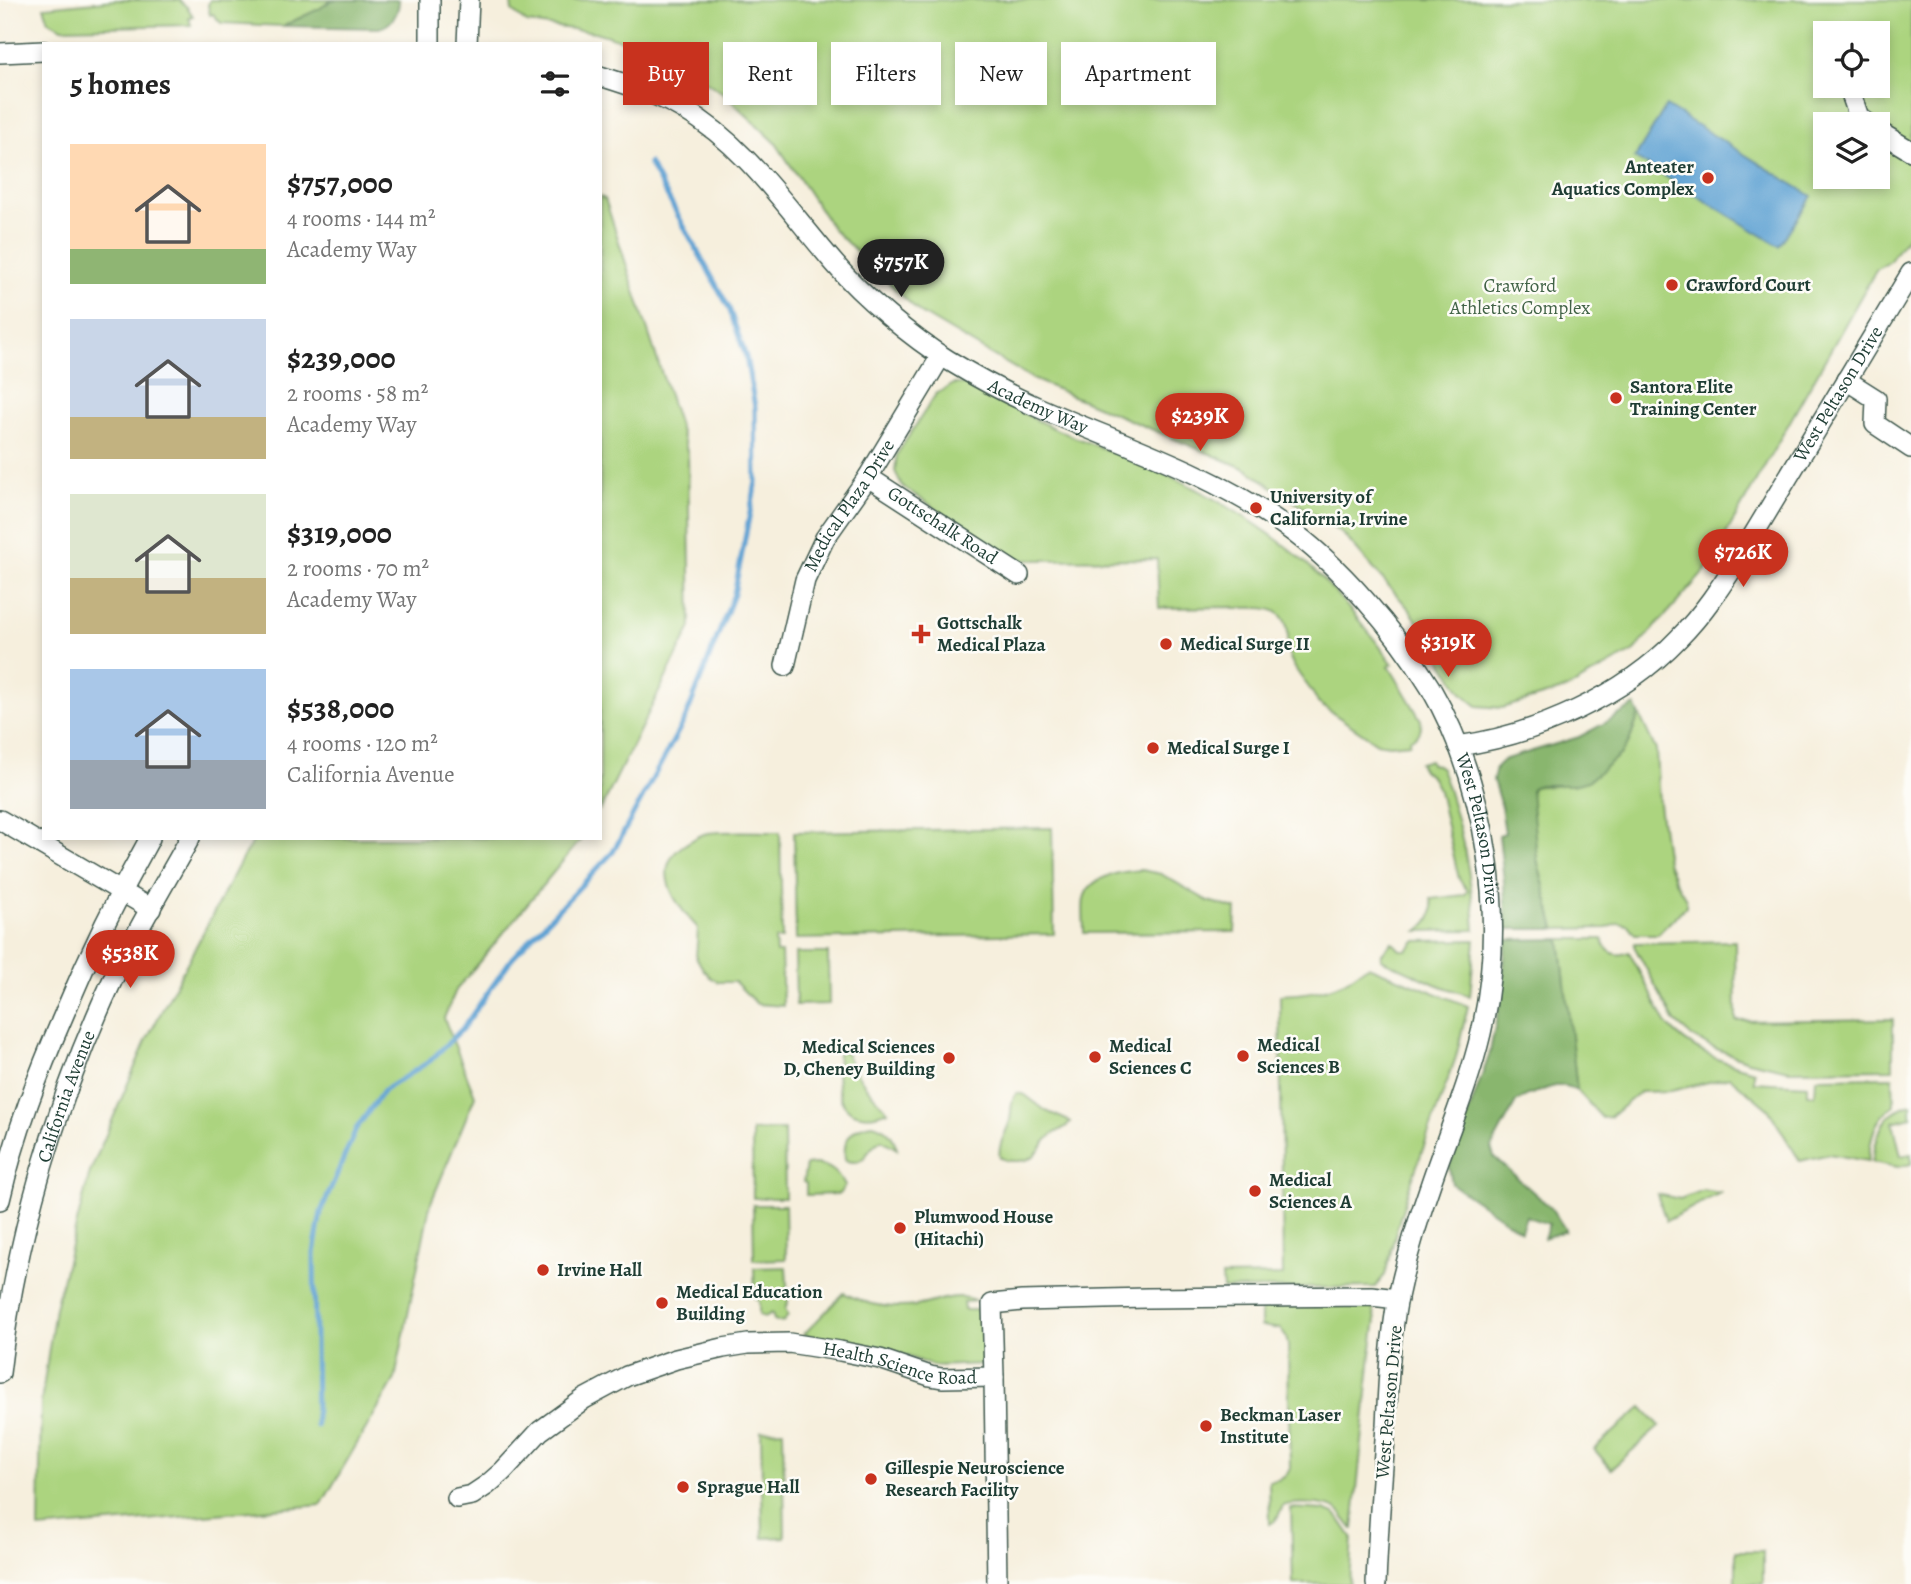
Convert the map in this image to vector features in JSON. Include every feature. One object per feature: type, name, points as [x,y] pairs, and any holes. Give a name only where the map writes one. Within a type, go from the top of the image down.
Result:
[{"type":"street","points":[[430,0],[430,42]]},
{"type":"street","points":[[467,42],[469,0]]},
{"type":"street","points":[[0,54],[42,51]]},
{"type":"street","name":"Academy Way","points":[[602,77],[649,93],[683,109],[722,137],[771,185],[838,269],[902,326],[941,356],[1030,404],[1163,459],[1230,491],[1289,528],[1334,566],[1395,636],[1431,690],[1458,746]]},
{"type":"street","points":[[1890,138],[1911,151]]},
{"type":"street","name":"West Peltason Drive","points":[[1376,1584],[1389,1378],[1398,1299],[1429,1186],[1469,1078],[1487,1005],[1493,912],[1490,874],[1484,835],[1458,746],[1487,742],[1559,718],[1594,702],[1627,682],[1680,638],[1714,597],[1740,557],[1911,273]]},
{"type":"street","name":"Medical Plaza Drive","points":[[785,666],[805,580],[825,538],[868,477],[941,356]]},
{"type":"street","points":[[1846,380],[1875,399],[1875,424],[1911,448]]},
{"type":"street","name":"Gottschalk Road","points":[[868,477],[1019,575]]},
{"type":"street","points":[[0,820],[151,909]]},
{"type":"street","name":"California Avenue","points":[[0,1200],[35,1081],[120,892],[149,840]]},
{"type":"street","name":"California Avenue","points":[[0,1373],[30,1212],[62,1104],[113,978],[189,840]]},
{"type":"street","name":"Health Science Road","points":[[457,1498],[472,1495],[487,1485],[540,1431],[583,1399],[627,1376],[676,1359],[723,1348],[748,1344],[789,1343],[880,1359],[942,1378],[994,1377],[992,1304],[1119,1299],[1371,1296],[1398,1299]]},
{"type":"street","points":[[994,1377],[998,1584]]},
{"type":"green space","points":[[115,0],[179,0],[193,16],[189,18],[191,25],[62,28],[49,21],[44,7]]},
{"type":"green space","points":[[210,0],[332,0],[283,26],[221,23],[213,14],[210,15]]},
{"type":"green space","points":[[332,0],[399,0],[394,18],[379,28],[283,26]]},
{"type":"green space","name":"Crawford Athletics Complex","points":[[511,0],[1911,0],[1911,231],[1889,262],[1876,270],[1705,571],[1634,651],[1566,689],[1502,708],[1477,706],[1463,694],[1410,610],[1344,535],[1246,469],[1035,380],[919,312],[833,229],[775,142],[736,105],[817,105],[817,42],[723,42],[723,93],[709,84],[709,42],[627,42],[595,32],[527,23],[512,11]]},
{"type":"green space","points":[[602,198],[605,199],[688,454],[691,627],[602,807]]},
{"type":"green space","points":[[954,384],[965,384],[1060,431],[1176,479],[1227,506],[1277,539],[1322,578],[1393,664],[1389,666],[1421,720],[1421,730],[1410,739],[1410,743],[1377,743],[1318,703],[1294,666],[1289,654],[1286,623],[1276,611],[1234,607],[1159,608],[1157,559],[1015,559],[902,486],[895,471],[897,454],[936,394]]},
{"type":"green space","points":[[1635,705],[1639,714],[1629,742],[1621,754],[1588,781],[1573,785],[1540,785],[1531,790],[1537,859],[1555,929],[1506,929],[1499,835],[1505,833],[1493,780],[1496,767],[1506,759],[1579,737]]},
{"type":"green space","points":[[1639,714],[1656,750],[1659,804],[1667,862],[1686,899],[1686,906],[1658,934],[1635,934],[1628,925],[1619,923],[1607,928],[1555,929],[1537,859],[1530,791],[1533,787],[1569,782],[1616,757],[1627,745]]},
{"type":"green space","points":[[1430,760],[1431,764],[1441,768],[1454,808],[1468,868],[1475,930],[1418,931],[1430,917],[1431,899],[1464,895],[1468,891],[1459,879],[1439,791],[1419,763]]},
{"type":"green space","points":[[1052,828],[1054,934],[796,939],[794,832]]},
{"type":"green space","points":[[780,832],[782,939],[775,939],[776,953],[781,953],[783,1006],[757,1004],[735,982],[718,982],[710,977],[696,957],[698,928],[675,898],[667,876],[668,865],[674,855],[684,845],[702,835]]},
{"type":"green space","points":[[254,840],[580,840],[456,990],[444,1018],[475,1096],[430,1205],[395,1379],[321,1505],[39,1529],[41,1403],[55,1308],[90,1172],[146,1041]]},
{"type":"green space","points":[[1141,870],[1161,874],[1208,901],[1236,909],[1235,932],[1084,933],[1084,899],[1092,885],[1107,876]]},
{"type":"green space","points":[[1560,939],[1603,939],[1612,953],[1629,952],[1666,1023],[1684,1041],[1706,1054],[1754,1071],[1754,1082],[1808,1085],[1808,1094],[1815,1095],[1816,1078],[1893,1077],[1894,1105],[1877,1123],[1868,1161],[1829,1154],[1800,1161],[1768,1109],[1730,1077],[1671,1091],[1640,1092],[1610,1117],[1602,1118],[1577,1090]]},
{"type":"green space","points":[[1560,939],[1577,1090],[1554,1086],[1516,1102],[1491,1148],[1494,1157],[1551,1208],[1565,1229],[1544,1238],[1549,1224],[1526,1216],[1521,1231],[1452,1184],[1449,1167],[1489,1056],[1501,998],[1506,940]]},
{"type":"green space","points":[[1475,940],[1470,996],[1435,984],[1381,959],[1382,953],[1392,942],[1400,950],[1407,950],[1415,941]]},
{"type":"green space","points":[[1735,941],[1736,1021],[1893,1019],[1893,1069],[1789,1070],[1748,1061],[1709,1046],[1690,1035],[1675,1022],[1634,946],[1635,943]]},
{"type":"green space","points":[[795,953],[828,953],[829,1004],[796,1005]]},
{"type":"green space","points":[[1368,966],[1468,1006],[1456,1057],[1409,1188],[1385,1275],[1375,1287],[1223,1289],[1222,1276],[1283,1275],[1280,995],[1329,988],[1344,982]]},
{"type":"green space","points":[[841,1051],[846,1052],[866,1087],[888,1111],[865,1116],[845,1107],[837,1082],[838,1054]]},
{"type":"green space","points":[[1017,1093],[1025,1095],[1046,1111],[1071,1122],[1052,1135],[1030,1159],[1010,1161],[1000,1157],[1000,1148],[1010,1120],[1013,1098]]},
{"type":"green space","points":[[1911,1104],[1911,1117],[1893,1122],[1901,1156],[1911,1154],[1911,1164],[1898,1167],[1872,1162],[1882,1126],[1893,1113]]},
{"type":"green space","points":[[873,1124],[889,1133],[897,1149],[882,1140],[858,1162],[845,1160],[845,1146],[850,1135],[859,1128]]},
{"type":"green space","points":[[784,1130],[785,1198],[753,1198],[752,1131]]},
{"type":"green space","points":[[815,1164],[833,1170],[839,1177],[845,1186],[839,1194],[806,1195],[806,1183],[803,1182],[806,1165]]},
{"type":"green space","points":[[1703,1190],[1720,1193],[1666,1221],[1657,1194],[1680,1199]]},
{"type":"green space","points":[[753,1205],[785,1205],[786,1259],[754,1260]]},
{"type":"green space","points":[[786,1267],[788,1302],[785,1309],[788,1315],[784,1321],[779,1322],[774,1320],[772,1313],[765,1317],[759,1315],[759,1301],[755,1298],[754,1268]]},
{"type":"green space","points":[[844,1293],[870,1303],[896,1307],[915,1306],[953,1297],[976,1301],[963,1302],[964,1310],[983,1310],[985,1364],[933,1366],[893,1351],[840,1339],[803,1335]]},
{"type":"green space","points":[[1372,1304],[1376,1320],[1353,1529],[1334,1508],[1308,1504],[1283,1506],[1276,1520],[1270,1524],[1269,1481],[1282,1478],[1290,1468],[1288,1345],[1280,1329],[1261,1326],[1261,1306]]},
{"type":"green space","points":[[1642,1407],[1660,1426],[1611,1469],[1594,1449]]},
{"type":"green space","points":[[783,1430],[785,1537],[763,1538],[761,1431]]},
{"type":"green space","points":[[1291,1508],[1324,1510],[1341,1521],[1352,1537],[1349,1584],[1293,1584]]},
{"type":"green space","points":[[1736,1551],[1763,1551],[1763,1584],[1736,1584]]},
{"type":"water","points":[[1666,106],[1812,196],[1779,246],[1635,158]]},
{"type":"waterway","points":[[316,1426],[314,1253],[321,1212],[356,1129],[384,1090],[430,1061],[463,1028],[512,958],[613,852],[686,717],[734,594],[756,482],[755,407],[746,357],[729,308],[649,163]]},
{"type":"place","name":"Anteater Aquatics Complex","points":[[1708,178]]},
{"type":"place","name":"Crawford Court","points":[[1672,285]]},
{"type":"place","name":"Santora Elite Training Center","points":[[1616,398]]},
{"type":"place","name":"University of California, Irvine","points":[[1256,508]]},
{"type":"place","name":"Gottschalk Medical Plaza","points":[[921,634]]},
{"type":"place","name":"Medical Surge II","points":[[1166,644]]},
{"type":"place","name":"Medical Surge I","points":[[1153,748]]},
{"type":"place","name":"Medical Sciences B","points":[[1243,1056]]},
{"type":"place","name":"Medical Sciences C","points":[[1095,1057]]},
{"type":"place","name":"Medical Sciences D, Cheney Building","points":[[949,1058]]},
{"type":"place","name":"Medical Sciences A","points":[[1255,1191]]},
{"type":"place","name":"Plumwood House (Hitachi)","points":[[900,1228]]},
{"type":"place","name":"Irvine Hall","points":[[543,1270]]},
{"type":"place","name":"Medical Education Building","points":[[662,1303]]},
{"type":"place","name":"Beckman Laser Institute","points":[[1206,1426]]},
{"type":"place","name":"Gillespie Neuroscience Research Facility","points":[[871,1479]]},
{"type":"place","name":"Sprague Hall","points":[[683,1487]]}]
